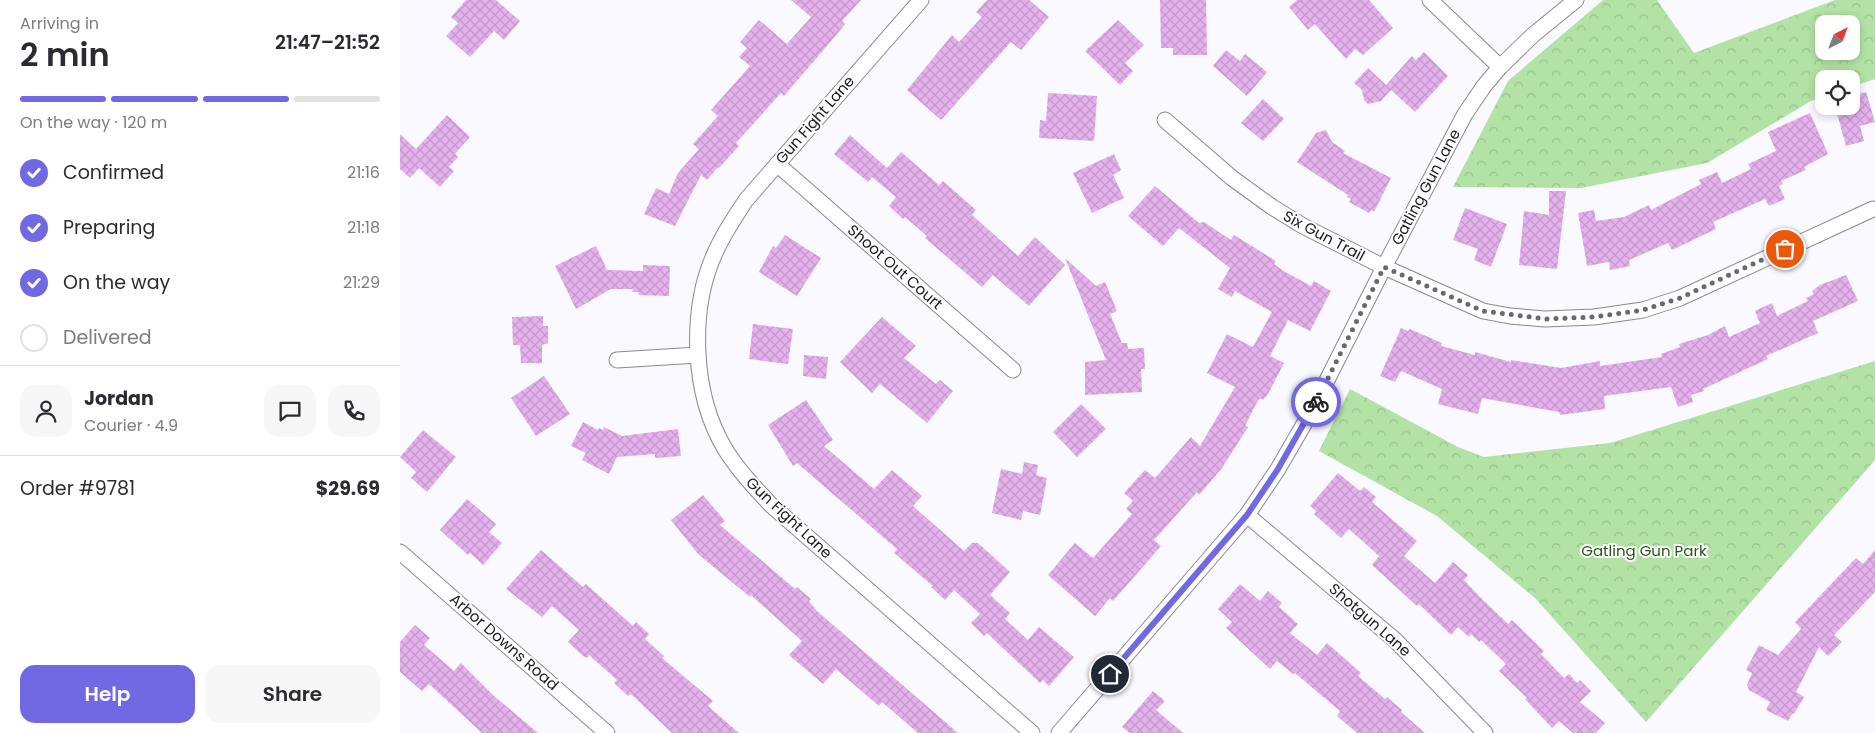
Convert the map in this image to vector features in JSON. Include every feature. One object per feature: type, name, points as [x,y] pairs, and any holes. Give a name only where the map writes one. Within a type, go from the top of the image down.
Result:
[{"type":"street","name":"Gun Fight Lane","points":[[921,0],[746,200],[714,253],[707,273],[700,308],[698,355],[702,388],[711,418],[725,448],[749,481],[771,505],[1032,733]]},
{"type":"street","points":[[1430,0],[1500,67]]},
{"type":"street","name":"Gatling Gun Lane","points":[[1058,733],[1247,515],[1278,469],[1311,412],[1384,267],[1465,114],[1500,67],[1533,35],[1576,0]]},
{"type":"street","name":"Six Gun Trail","points":[[1165,120],[1232,178],[1272,207],[1384,267],[1483,311],[1546,319],[1594,317],[1643,310],[1680,298],[1873,209]]},
{"type":"street","name":"Shoot Out Court","points":[[776,164],[1013,370]]},
{"type":"street","points":[[617,360],[698,355]]},
{"type":"street","name":"Shotgun Lane","points":[[1247,515],[1395,640],[1485,733]]},
{"type":"street","name":"Arbor Downs Road","points":[[400,552],[607,733]]},
{"type":"green space","points":[[1603,0],[1657,0],[1694,53],[1835,0],[1875,0],[1875,79],[1860,84],[1860,70],[1815,70],[1815,100],[1707,163],[1581,188],[1453,187],[1508,81]]},
{"type":"green space","name":"Gatling Gun Park","points":[[1875,361],[1875,460],[1646,722],[1535,598],[1437,516],[1319,451],[1350,389],[1458,447],[1484,457],[1610,443]]},
{"type":"building","points":[[466,0],[496,0],[520,21],[504,40],[494,31],[470,57],[446,36],[458,23],[451,17]]},
{"type":"building","points":[[791,0],[861,0],[842,21],[845,24],[838,33],[784,96],[781,93],[736,143],[739,146],[719,168],[707,180],[701,175],[675,226],[644,214],[656,188],[669,194],[678,173],[699,149],[693,144],[718,116],[711,110],[750,66],[739,57],[747,48],[740,42],[759,20],[787,44],[811,17]]},
{"type":"building","points":[[987,0],[1029,0],[1049,17],[1021,50],[1011,42],[941,120],[907,90],[952,35],[959,42],[982,17],[976,12]]},
{"type":"building","points":[[1160,0],[1206,0],[1207,55],[1173,55],[1173,48],[1161,48]]},
{"type":"building","points":[[1297,0],[1369,0],[1393,28],[1363,55],[1355,49],[1346,59],[1315,24],[1308,30],[1289,7]]},
{"type":"building","points":[[1118,20],[1144,45],[1125,63],[1133,71],[1120,85],[1085,51]]},
{"type":"building","points":[[1226,50],[1240,61],[1245,54],[1267,72],[1247,96],[1213,66]]},
{"type":"building","points":[[1424,52],[1448,76],[1415,112],[1391,90],[1381,101],[1368,104],[1364,100],[1362,90],[1354,83],[1368,68],[1386,85],[1412,56],[1416,60]]},
{"type":"building","points":[[1866,92],[1875,122],[1860,126],[1864,141],[1846,146],[1837,115],[1860,115],[1860,94]]},
{"type":"building","points":[[1048,93],[1097,96],[1094,141],[1039,138],[1040,120],[1046,121]]},
{"type":"building","points":[[1263,99],[1284,119],[1263,141],[1241,123]]},
{"type":"building","points":[[1810,113],[1828,154],[1804,167],[1806,170],[1781,181],[1783,184],[1779,186],[1785,199],[1769,206],[1765,199],[1713,222],[1716,229],[1672,250],[1668,243],[1629,260],[1630,266],[1610,270],[1609,262],[1587,266],[1578,213],[1594,210],[1596,221],[1624,217],[1649,205],[1651,210],[1701,184],[1699,180],[1717,172],[1722,183],[1751,169],[1748,164],[1776,151],[1768,132]]},
{"type":"building","points":[[447,115],[470,137],[455,154],[458,157],[449,167],[454,171],[440,187],[419,168],[410,178],[400,169],[400,134],[416,149]]},
{"type":"building","points":[[1326,130],[1332,142],[1345,151],[1343,153],[1391,178],[1374,212],[1371,210],[1369,213],[1349,202],[1351,199],[1347,197],[1348,195],[1297,162],[1316,133]]},
{"type":"building","points":[[850,135],[887,168],[901,152],[939,185],[943,181],[976,210],[972,215],[1018,256],[1035,237],[1065,265],[1029,306],[993,275],[982,287],[925,238],[927,236],[905,217],[903,219],[889,206],[896,197],[872,177],[868,182],[834,154]]},
{"type":"building","points":[[1114,154],[1121,170],[1113,175],[1124,198],[1092,213],[1073,173]]},
{"type":"building","points":[[1155,186],[1199,223],[1204,222],[1231,240],[1234,235],[1276,261],[1274,264],[1282,270],[1311,286],[1314,281],[1331,291],[1310,331],[1288,320],[1270,356],[1284,363],[1268,394],[1263,400],[1260,398],[1256,404],[1245,426],[1248,427],[1222,468],[1199,495],[1197,492],[1154,540],[1161,546],[1113,601],[1110,598],[1095,616],[1048,575],[1075,543],[1093,558],[1132,514],[1126,509],[1133,501],[1124,493],[1145,470],[1155,478],[1191,437],[1200,446],[1235,387],[1207,373],[1227,334],[1253,347],[1272,312],[1235,291],[1232,297],[1218,289],[1230,268],[1179,228],[1163,246],[1128,216]]},
{"type":"building","points":[[1549,191],[1566,191],[1557,269],[1519,265],[1524,211],[1549,215]]},
{"type":"building","points":[[1465,208],[1507,224],[1491,267],[1474,260],[1478,249],[1453,240]]},
{"type":"building","points":[[785,235],[821,258],[797,296],[759,272],[773,246],[776,248]]},
{"type":"building","points":[[596,246],[607,270],[643,271],[643,265],[670,266],[669,296],[638,295],[639,292],[632,292],[633,289],[611,289],[576,309],[555,266]]},
{"type":"building","points":[[1065,258],[1096,286],[1105,282],[1117,311],[1110,314],[1122,343],[1127,343],[1128,349],[1144,348],[1145,369],[1141,369],[1142,392],[1085,395],[1085,362],[1106,360]]},
{"type":"building","points":[[1846,275],[1858,301],[1813,321],[1818,333],[1766,356],[1768,359],[1703,389],[1704,391],[1691,395],[1693,402],[1678,407],[1671,387],[1604,396],[1605,409],[1560,415],[1559,412],[1482,398],[1478,414],[1438,404],[1442,389],[1401,371],[1395,382],[1380,376],[1401,328],[1408,331],[1410,329],[1442,343],[1441,346],[1475,355],[1475,352],[1511,362],[1511,360],[1561,368],[1600,361],[1600,366],[1662,357],[1661,354],[1680,347],[1679,344],[1708,335],[1725,326],[1729,337],[1760,323],[1755,311],[1772,303],[1777,316],[1808,301],[1806,298],[1814,294],[1812,291],[1820,285]]},
{"type":"building","points":[[543,316],[543,326],[548,326],[548,343],[542,345],[542,363],[521,363],[520,345],[513,345],[512,317]]},
{"type":"building","points":[[882,317],[916,346],[904,358],[936,384],[940,380],[953,391],[927,423],[880,384],[872,393],[840,362]]},
{"type":"building","points":[[753,324],[793,329],[788,364],[749,359]]},
{"type":"building","points":[[804,355],[828,357],[826,379],[803,376]]},
{"type":"building","points":[[544,376],[570,414],[536,436],[511,398]]},
{"type":"building","points":[[806,400],[833,440],[824,446],[874,489],[892,470],[922,496],[913,506],[964,551],[972,543],[978,543],[1010,572],[990,595],[1010,613],[1005,619],[1028,640],[1039,627],[1074,657],[1049,686],[1043,680],[1040,683],[987,633],[984,636],[971,623],[980,614],[954,590],[945,600],[931,587],[933,586],[894,553],[897,549],[797,463],[793,466],[768,425]]},
{"type":"building","points":[[1081,404],[1106,429],[1077,457],[1053,432]]},
{"type":"building","points":[[583,422],[598,430],[599,428],[603,430],[604,427],[622,436],[678,429],[681,456],[655,458],[655,454],[617,457],[609,474],[582,460],[586,453],[571,446]]},
{"type":"building","points":[[423,430],[456,457],[427,492],[411,478],[416,472],[400,457]]},
{"type":"building","points":[[1024,462],[1038,465],[1036,475],[1047,478],[1040,515],[1023,511],[1021,520],[992,513],[1001,469],[1022,474]]},
{"type":"building","points":[[1338,473],[1360,491],[1364,487],[1376,497],[1372,502],[1417,541],[1404,556],[1435,583],[1453,562],[1468,575],[1464,580],[1479,596],[1508,624],[1512,620],[1544,651],[1541,654],[1564,678],[1569,674],[1577,683],[1580,680],[1591,691],[1580,702],[1605,723],[1596,733],[1573,733],[1559,721],[1552,728],[1525,699],[1527,698],[1499,671],[1506,664],[1481,640],[1479,642],[1471,634],[1469,637],[1458,627],[1451,635],[1419,604],[1417,606],[1372,565],[1379,556],[1349,529],[1341,538],[1314,514],[1316,511],[1310,506]]},
{"type":"building","points":[[703,495],[725,521],[720,525],[795,589],[797,587],[811,599],[809,601],[817,611],[958,733],[918,733],[882,702],[879,706],[836,669],[823,684],[789,655],[802,641],[751,595],[750,597],[698,554],[671,520]]},
{"type":"building","points":[[467,499],[496,524],[489,532],[502,543],[483,565],[470,553],[468,555],[440,530]]},
{"type":"building","points":[[541,550],[583,587],[586,584],[633,626],[636,622],[649,634],[645,639],[664,656],[662,658],[713,701],[708,706],[739,733],[672,733],[631,694],[628,696],[614,683],[617,680],[589,655],[587,658],[583,656],[568,642],[579,630],[552,606],[542,617],[506,589]]},
{"type":"building","points":[[1875,550],[1875,592],[1834,635],[1842,642],[1828,656],[1819,647],[1796,692],[1804,697],[1794,714],[1788,721],[1766,710],[1770,702],[1749,690],[1747,685],[1752,673],[1746,670],[1759,645],[1778,655],[1801,629],[1795,622],[1856,558],[1863,564]]},
{"type":"building","points":[[1240,584],[1260,601],[1268,591],[1282,603],[1279,607],[1298,624],[1290,633],[1317,655],[1327,643],[1361,673],[1358,676],[1385,699],[1387,697],[1425,733],[1357,733],[1337,716],[1340,711],[1295,673],[1293,674],[1277,661],[1270,669],[1226,628],[1232,622],[1218,609]]},
{"type":"building","points":[[415,625],[430,638],[424,645],[454,671],[461,663],[494,696],[538,733],[482,733],[429,684],[422,691],[400,672],[400,642]]},
{"type":"building","points":[[1153,691],[1165,701],[1156,710],[1183,733],[1130,733],[1122,727]]},
{"type":"way so far","points":[[1316,402],[1384,267],[1483,311],[1510,316],[1546,319],[1594,317],[1643,310],[1680,298],[1785,249]]},
{"type":"route","points":[[1110,674],[1247,515],[1278,469],[1316,402]]}]
